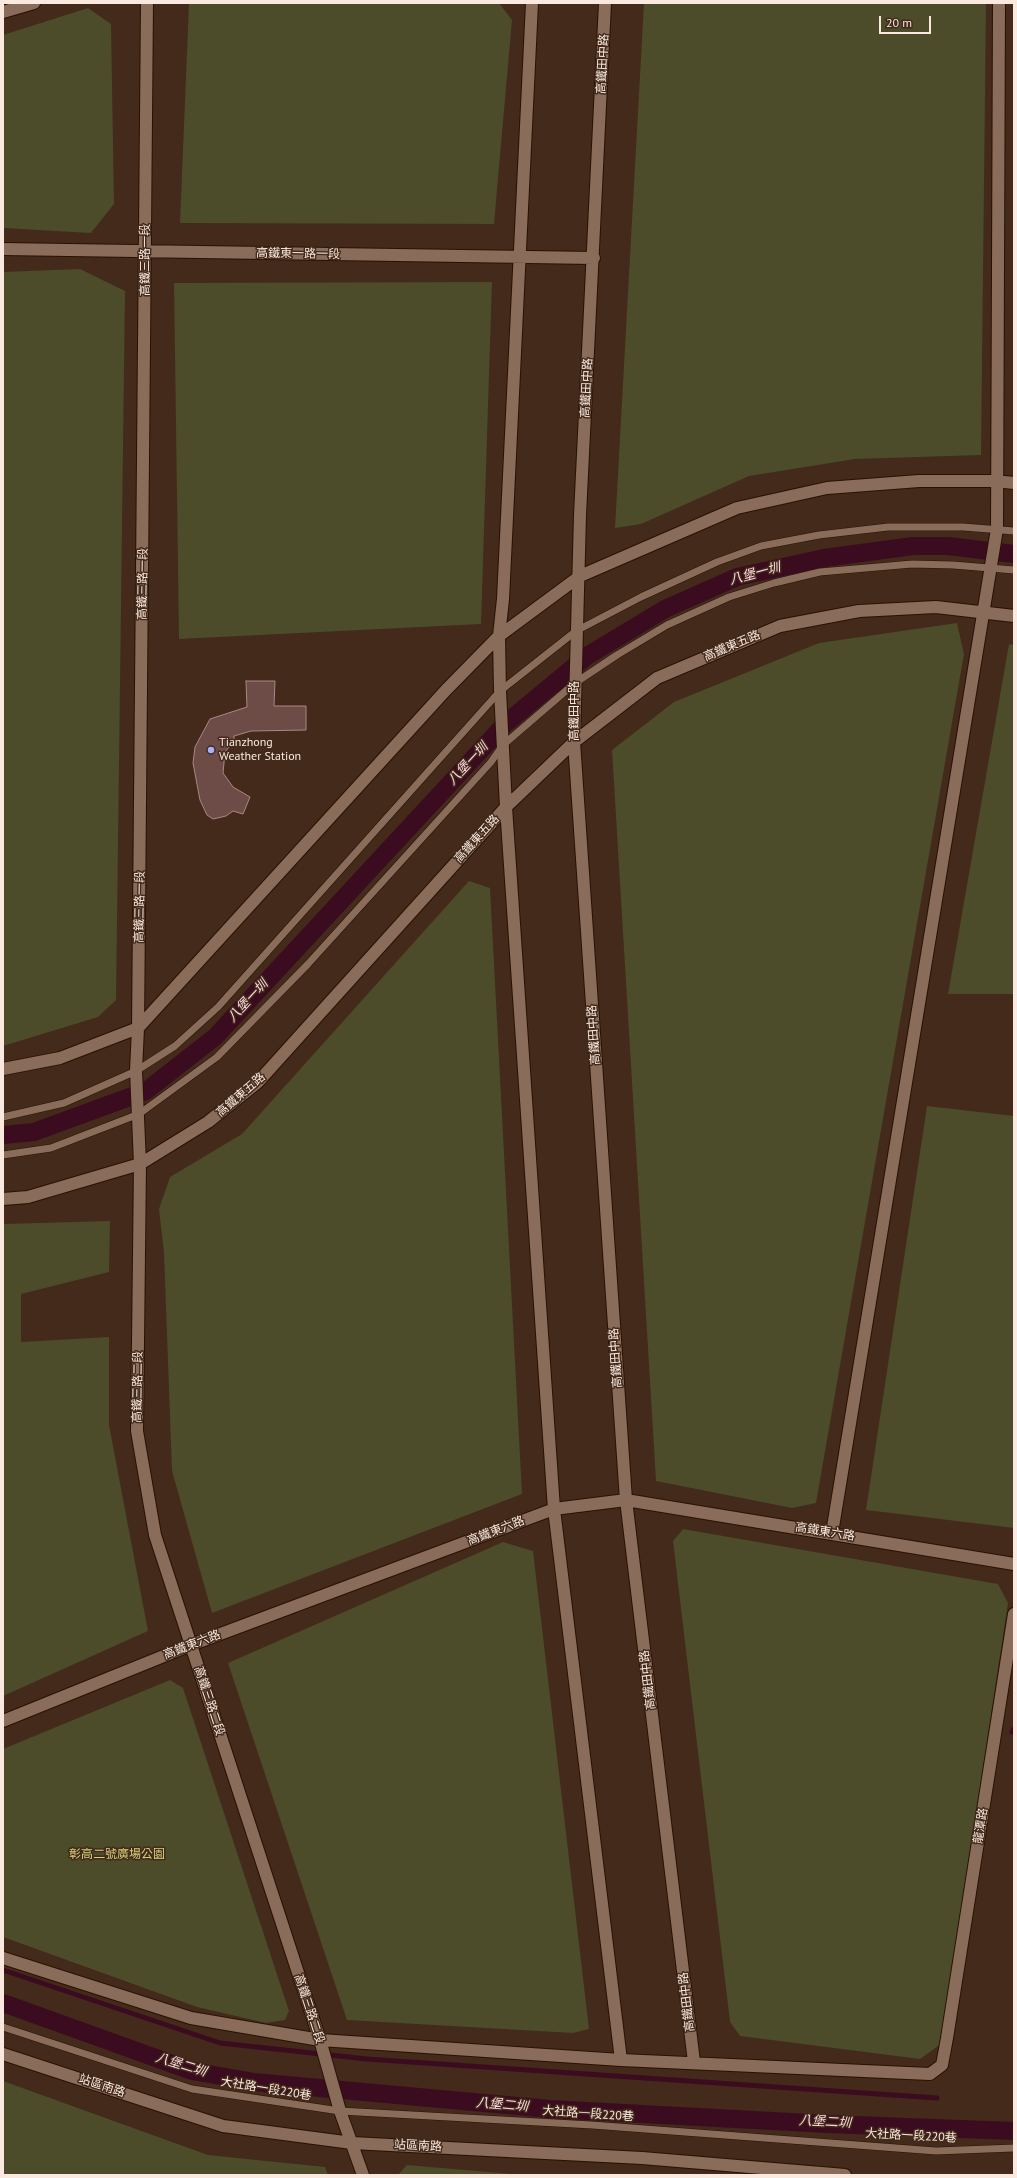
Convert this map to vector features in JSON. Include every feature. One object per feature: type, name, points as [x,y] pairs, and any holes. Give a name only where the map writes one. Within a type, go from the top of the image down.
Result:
[{"type":"street","points":[[3,12],[34,3]]},
{"type":"street","name":"高鐵三路一段","points":[[140,1164],[136,1071],[138,1028],[146,252],[147,3]]},
{"type":"street","points":[[532,3],[520,257],[499,636],[500,691],[506,807],[554,1509],[620,2060]]},
{"type":"street","name":"高鐵田中路","points":[[605,3],[594,258],[580,515],[580,576],[576,631],[574,742],[626,1500],[694,2062]]},
{"type":"street","points":[[832,1533],[997,529],[995,481],[999,3]]},
{"type":"street","name":"高鐵東一路一段","points":[[3,249],[594,258]]},
{"type":"street","points":[[3,1069],[60,1058],[138,1028],[446,690],[499,636],[580,576],[737,508],[827,488],[918,481],[995,481],[1014,483]]},
{"type":"street","name":"高鐵東五路","points":[[3,1199],[28,1197],[140,1164],[208,1122],[258,1082],[506,807],[574,742],[657,678],[780,626],[859,611],[936,607],[1014,616]]},
{"type":"street","name":"高鐵三路二段","points":[[140,1164],[137,1431],[155,1535],[320,2040],[340,2111],[363,2175]]},
{"type":"street","name":"高鐵東六路","points":[[3,1721],[191,1645],[554,1509],[626,1500],[1014,1564]]},
{"type":"street","name":"龍潭路","points":[[3,1958],[191,2018],[320,2040],[620,2060],[694,2062],[930,2074],[942,2065],[947,2038],[1014,1614]]},
{"type":"street","name":"站區南路","points":[[3,2054],[223,2126],[352,2143],[642,2158],[845,2175]]},
{"type":"lane","points":[[3,1117],[64,1103],[136,1071],[174,1046],[218,1007],[500,691],[576,631],[641,597],[717,562],[761,546],[819,534],[888,527],[963,526],[1014,531]]},
{"type":"lane","points":[[3,1155],[51,1148],[139,1114],[217,1058],[313,958],[491,762],[503,745],[575,683],[616,655],[667,625],[729,597],[774,583],[820,572],[912,564],[953,565],[1014,570]]},
{"type":"lane","name":"大社路一段220巷","points":[[3,2027],[192,2089],[340,2111],[592,2125],[936,2151],[1014,2148]]},
{"type":"green space","points":[[189,3],[499,3],[512,20],[494,224],[180,223]]},
{"type":"green space","points":[[644,3],[986,3],[981,455],[855,459],[749,476],[641,524],[615,528]]},
{"type":"green space","points":[[88,8],[111,24],[114,204],[91,233],[3,228],[3,35]]},
{"type":"green space","points":[[80,269],[125,291],[116,1000],[98,1017],[3,1046],[3,272]]},
{"type":"green space","points":[[492,282],[481,624],[179,639],[174,283]]},
{"type":"green space","points":[[957,623],[964,654],[816,1503],[792,1508],[656,1481],[612,750],[674,702],[819,643]]},
{"type":"green space","points":[[1009,644],[1014,645],[1014,994],[948,994]]},
{"type":"green space","points":[[469,881],[490,888],[522,1494],[212,1613],[172,1471],[164,1253],[159,1209],[170,1177],[242,1134]]},
{"type":"green space","points":[[927,1106],[1014,1116],[1014,1528],[866,1510]]},
{"type":"green space","points":[[110,1221],[109,1272],[21,1294],[21,1342],[109,1337],[109,1425],[148,1631],[3,1696],[3,1224]]},
{"type":"green space","points":[[683,1529],[998,1584],[1008,1603],[941,2044],[920,2059],[740,2036],[730,2022],[673,1541]]},
{"type":"green space","points":[[503,1542],[533,1551],[589,2029],[573,2033],[347,2020],[228,1663]]},
{"type":"green space","name":"彰高二號廣場公園","points":[[170,1680],[183,1688],[289,2011],[285,2020],[266,2023],[197,2007],[3,1937],[3,1749]]},
{"type":"green space","points":[[3,2081],[208,2155],[325,2167],[328,2175],[3,2175]]},
{"type":"green space","points":[[407,2165],[523,2175],[398,2175]]},
{"type":"building","name":"Tianzhong Weather Station","points":[[246,681],[275,681],[274,706],[306,706],[306,730],[251,731],[234,736],[234,741],[225,752],[223,773],[233,787],[250,797],[243,814],[233,811],[226,816],[213,819],[207,815],[200,800],[193,763],[195,747],[210,719],[247,707]]},
{"type":"waterway","name":"八堡一圳","points":[[3,1135],[34,1132],[146,1091],[215,1037],[505,724],[587,656],[665,609],[737,577],[824,558],[913,546],[948,546],[1014,554]]},
{"type":"waterway","points":[[3,1970],[220,2043],[367,2059],[937,2098]]},
{"type":"waterway","name":"八堡二圳","points":[[3,2003],[192,2071],[254,2082],[550,2109],[828,2124],[1014,2131]]},
{"type":"place","name":"Tianzhong Weather Station","points":[[211,750]]}]
